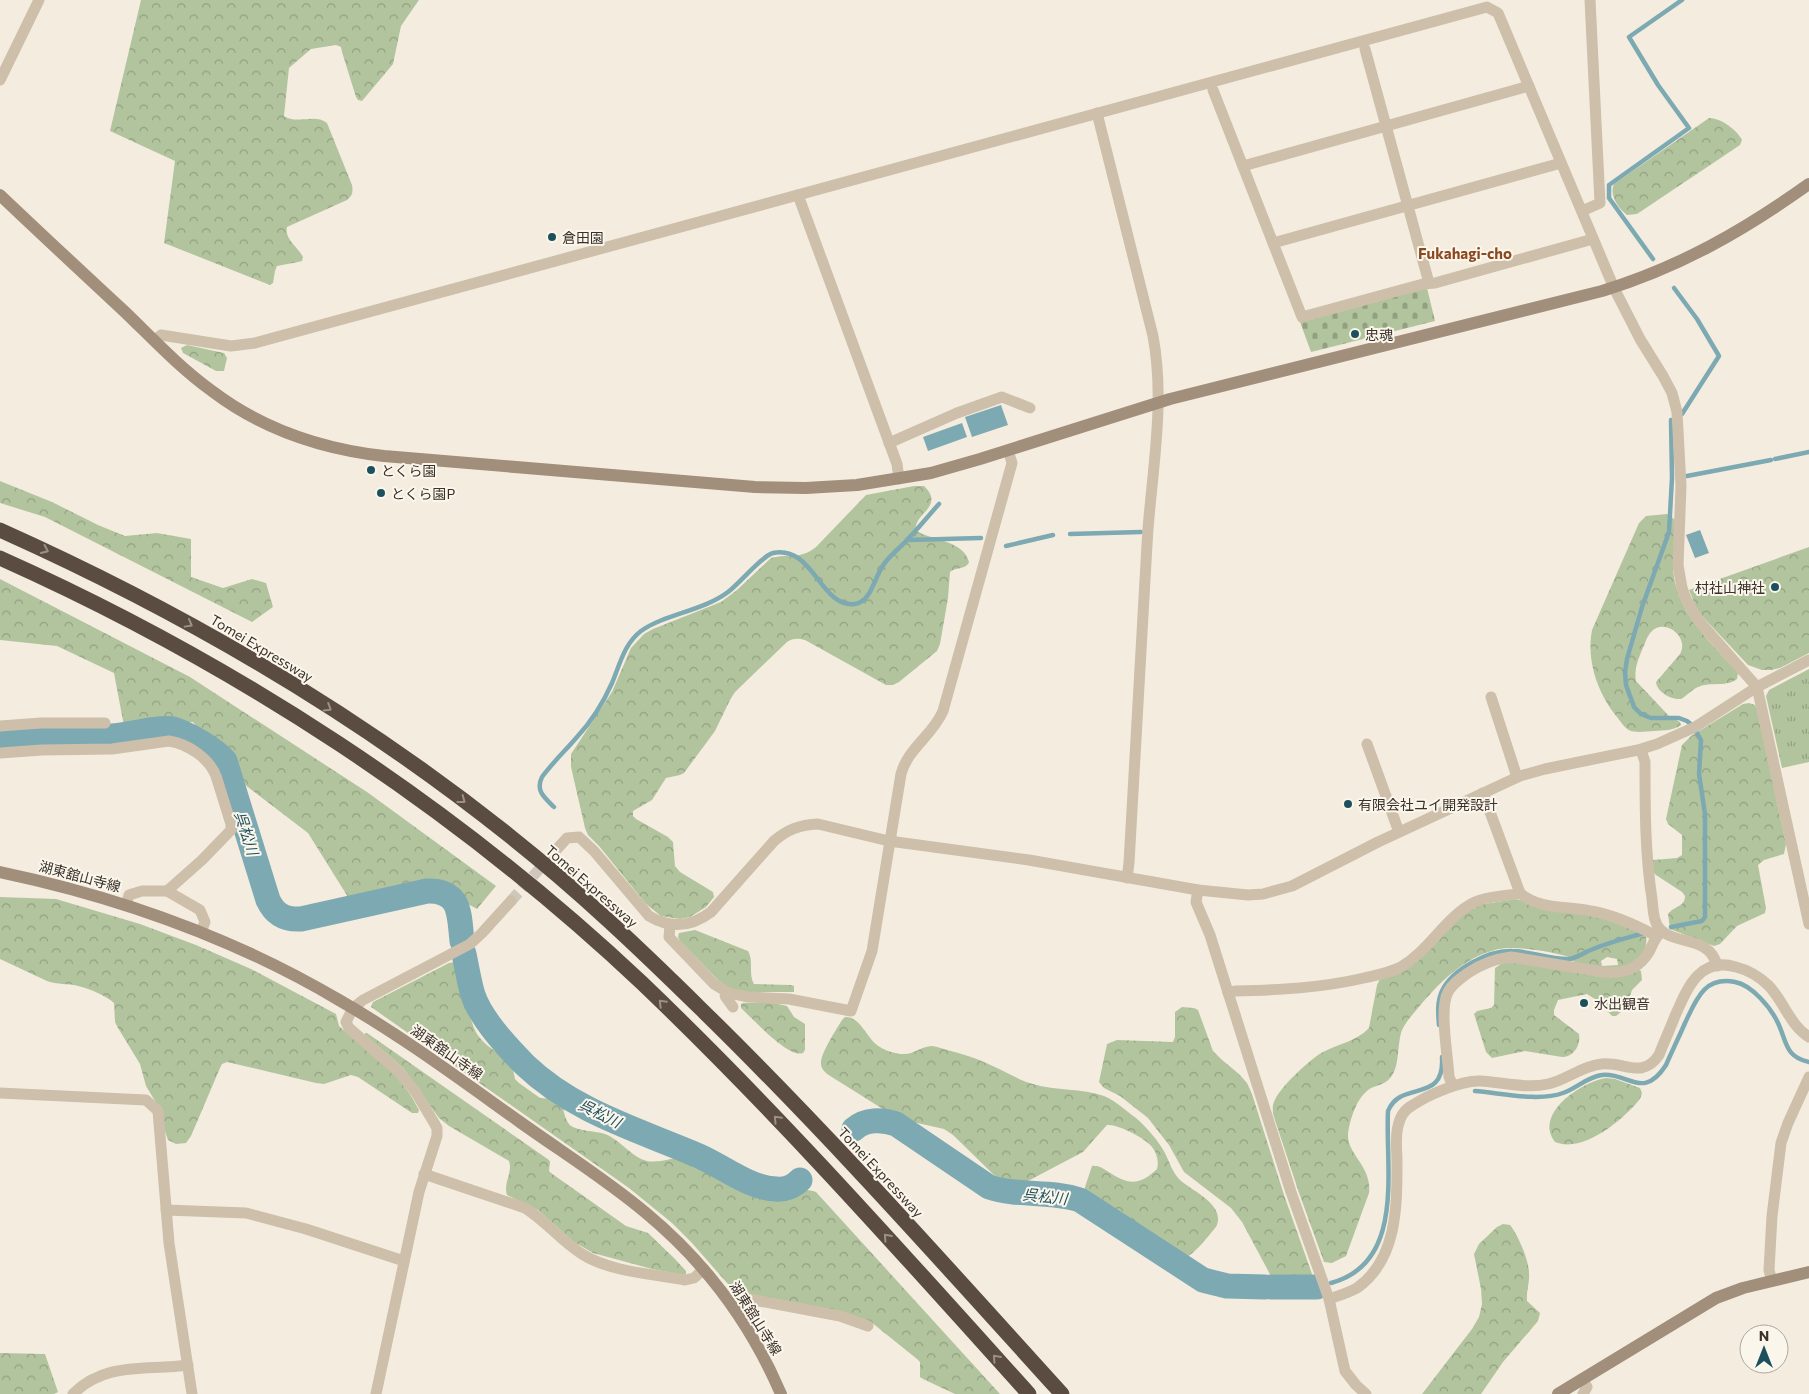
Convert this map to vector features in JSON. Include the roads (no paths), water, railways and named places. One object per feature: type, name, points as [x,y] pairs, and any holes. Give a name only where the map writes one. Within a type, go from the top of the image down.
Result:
[{"type":"highway","name":"Tomei Expressway","points":[[0,530],[58,556],[154,605],[263,666],[361,728],[444,786],[511,837],[577,893],[656,965],[766,1072],[861,1173],[1062,1394]]},
{"type":"highway","points":[[0,558],[48,579],[144,627],[252,688],[347,748],[432,808],[496,857],[560,910],[641,982],[749,1090],[845,1190],[1029,1394]]},
{"type":"street","points":[[0,80],[39,0]]},
{"type":"street","points":[[1582,211],[1600,203],[1590,0]]},
{"type":"street","points":[[155,340],[161,335],[232,346],[255,343],[1487,7],[1498,13],[1614,288],[1640,339],[1668,384],[1675,403],[1681,486],[1678,565],[1682,588],[1686,600],[1698,620],[1757,687],[1805,886],[1809,924]]},
{"type":"street","points":[[1365,49],[1429,283]]},
{"type":"street","points":[[1243,166],[1529,86]]},
{"type":"street","points":[[1213,90],[1302,317],[1593,239]]},
{"type":"street","points":[[1097,113],[1153,336],[1159,403],[1137,700],[1129,862],[1126,878]]},
{"type":"street","points":[[1273,243],[1561,163]]},
{"type":"street","points":[[0,195],[212,392],[251,417],[293,436],[353,452],[756,487],[831,487],[899,479],[956,466],[1159,403],[1614,288],[1654,273],[1704,250],[1752,223],[1809,184]]},
{"type":"street","points":[[798,195],[897,464],[899,479]]},
{"type":"street","points":[[889,443],[957,413],[1002,397],[1030,408]]},
{"type":"street","points":[[670,925],[670,937],[714,984],[727,992],[738,996],[789,998],[850,1011],[872,951],[903,765],[912,751],[936,726],[943,711],[1012,463],[1008,450]]},
{"type":"street","points":[[557,849],[568,838],[579,837],[594,850],[649,916],[659,922],[670,925],[686,924],[702,918],[710,912],[774,841],[783,833],[806,824],[818,824],[889,842],[1029,860],[1198,890],[1248,895],[1277,891],[1292,886],[1399,832],[1517,777],[1539,770],[1641,750],[1657,744],[1699,724],[1757,687],[1809,660]]},
{"type":"street","points":[[1491,697],[1517,777]]},
{"type":"street","points":[[0,726],[41,723],[105,723]]},
{"type":"street","points":[[0,752],[112,749],[169,741],[178,743],[204,758],[214,769],[232,830],[167,891]]},
{"type":"street","points":[[1367,744],[1399,832]]},
{"type":"street","points":[[1453,1086],[1450,1077],[1444,1010],[1447,993],[1460,979],[1484,963],[1498,958],[1511,957],[1610,972],[1622,972],[1639,964],[1659,934],[1655,920],[1647,866],[1645,762],[1641,750]]},
{"type":"street","points":[[1483,793],[1520,894],[1526,899],[1549,905],[1604,914],[1643,929],[1710,950],[1715,958],[1716,966]]},
{"type":"street","name":"湖東舘山寺線","points":[[0,872],[57,885],[126,905],[201,932],[278,966],[353,1008],[415,1047],[624,1195],[666,1230],[704,1270],[736,1311],[752,1336],[781,1394]]},
{"type":"street","points":[[1198,890],[1196,902],[1210,935],[1291,1192],[1329,1299],[1345,1371],[1366,1394]]},
{"type":"street","points":[[126,905],[129,895],[142,891],[167,891],[200,910],[205,922],[201,932]]},
{"type":"street","points":[[1228,993],[1235,991],[1301,989],[1338,984],[1386,973],[1409,962],[1456,915],[1466,908],[1488,897],[1520,894]]},
{"type":"street","points":[[376,1394],[424,1174],[436,1144],[437,1128],[407,1081],[390,1063],[346,1025],[347,1018],[353,1008],[363,1000],[470,944],[511,901]]},
{"type":"street","points":[[1329,1299],[1355,1289],[1365,1281],[1380,1261],[1390,1239],[1396,1209],[1397,1136],[1400,1118],[1411,1105],[1453,1086],[1473,1081],[1539,1086],[1560,1080],[1599,1064],[1608,1063],[1640,1069],[1648,1067],[1659,1055],[1690,982],[1702,972],[1716,966],[1740,968],[1763,981],[1774,993],[1796,1026],[1809,1037]]},
{"type":"street","points":[[727,992],[725,996],[733,1007]]},
{"type":"street","points":[[1772,1281],[1769,1270],[1772,1216],[1781,1143],[1809,1077]]},
{"type":"street","points":[[0,1093],[146,1100],[158,1111],[169,1243],[192,1394]]},
{"type":"street","points":[[424,1174],[525,1208],[535,1214],[582,1254],[607,1265],[685,1280],[694,1278],[704,1270]]},
{"type":"street","points":[[166,1210],[246,1214],[306,1229],[404,1261]]},
{"type":"street","points":[[1558,1394],[1716,1298],[1743,1288],[1809,1272]]},
{"type":"street","points":[[736,1311],[748,1299],[840,1316],[868,1326]]},
{"type":"street","points":[[73,1394],[87,1383],[111,1372],[132,1368],[188,1365]]},
{"type":"street","points":[[1582,1379],[1587,1387],[1583,1394]]},
{"type":"water","points":[[1001,405],[1008,425],[972,437],[965,417]]},
{"type":"water","points":[[962,423],[967,437],[928,451],[923,437]]},
{"type":"water","points":[[1700,530],[1709,553],[1695,558],[1686,535]]},
{"type":"waterway","points":[[1653,259],[1609,198],[1609,185],[1689,128],[1658,85],[1629,37],[1682,0]]},
{"type":"waterway","points":[[1674,288],[1697,319],[1719,356],[1682,414]]},
{"type":"waterway","points":[[1671,927],[1702,921],[1705,917],[1705,814],[1699,774],[1701,740],[1693,726],[1687,721],[1679,718],[1651,718],[1641,714],[1634,707],[1626,685],[1625,672],[1642,607],[1669,532],[1672,478],[1672,420]]},
{"type":"waterway","points":[[1775,459],[1809,452]]},
{"type":"waterway","points":[[1687,476],[1771,460]]},
{"type":"waterway","points":[[554,807],[540,790],[542,777],[592,718],[609,690],[626,648],[641,631],[661,620],[707,604],[718,598],[733,588],[763,559],[773,553],[787,553],[798,558],[808,567],[824,588],[843,603],[855,604],[860,602],[868,595],[886,561],[939,504]]},
{"type":"waterway","points":[[1070,534],[1141,532]]},
{"type":"waterway","points":[[1006,546],[1053,535]]},
{"type":"waterway","points":[[907,540],[981,538]]},
{"type":"waterway","name":"呉松川","points":[[0,739],[112,736],[168,728],[179,731],[208,747],[225,761],[268,900],[281,916],[290,919],[301,919],[427,891],[438,892],[447,895],[456,906],[459,914],[462,941]]},
{"type":"waterway","points":[[1439,1025],[1439,999],[1447,983],[1462,968],[1482,957],[1512,951],[1569,959],[1606,944],[1644,933]]},
{"type":"waterway","name":"呉松川","points":[[464,954],[473,995],[488,1023],[525,1065],[564,1095],[586,1108],[699,1156],[756,1185],[766,1188],[783,1189],[792,1186],[800,1180]]},
{"type":"waterway","points":[[1475,1091],[1543,1097],[1563,1093],[1602,1075],[1611,1075],[1642,1083],[1650,1081],[1658,1076],[1666,1065],[1697,998],[1708,986],[1724,981],[1741,984],[1754,992],[1775,1017],[1791,1052],[1801,1060],[1809,1062]]},
{"type":"waterway","points":[[1331,1283],[1355,1272],[1371,1256],[1381,1235],[1386,1211],[1388,1185],[1388,1111],[1394,1101],[1402,1096],[1430,1087],[1437,1081],[1441,1072],[1442,1057]]},
{"type":"waterway","name":"呉松川","points":[[854,1129],[863,1123],[874,1121],[896,1124],[989,1187],[1012,1192],[1057,1195],[1080,1200],[1203,1280],[1227,1286],[1265,1287]]},
{"type":"waterway","name":"呉松川","points":[[1271,1287],[1317,1287]]},
{"type":"tunnel","points":[[511,901],[557,849]]},
{"type":"place","name":"倉田園","points":[[552,237]]},
{"type":"place","name":"忠魂","points":[[1355,334]]},
{"type":"place","name":"とくら園","points":[[371,470]]},
{"type":"place","name":"とくら園P","points":[[381,493]]},
{"type":"place","name":"村社山神社","points":[[1775,587]]},
{"type":"place","name":"有限会社ユイ開発設計","points":[[1348,804]]},
{"type":"place","name":"水出観音","points":[[1584,1003]]},
{"type":"district","name":"Fukahagi-cho","points":[[1465,253]]}]
